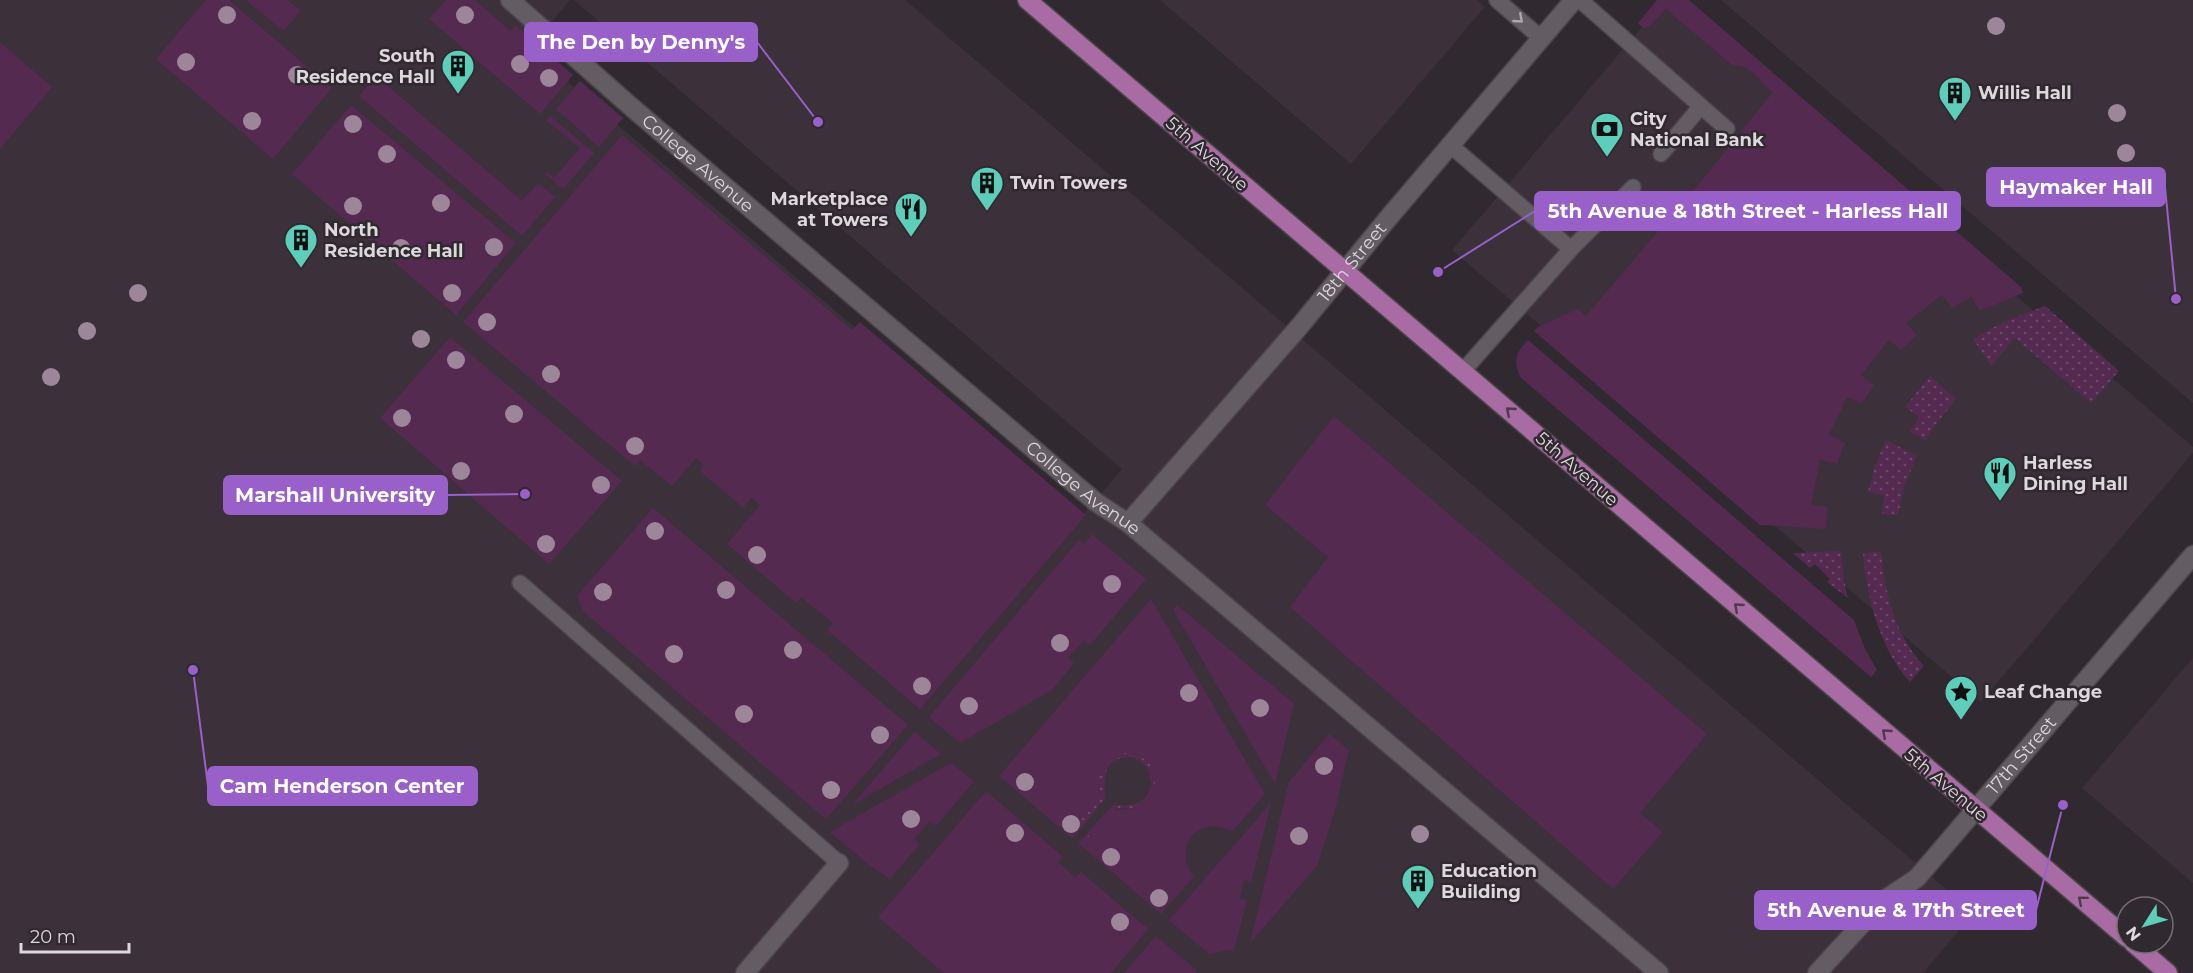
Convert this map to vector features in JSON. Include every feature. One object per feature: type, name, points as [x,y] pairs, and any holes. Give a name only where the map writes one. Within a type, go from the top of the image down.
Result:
[{"type":"main road","name":"5th Avenue","points":[[1027,0],[2115,928]]},
{"type":"main road","points":[[2147,955],[2168,973]]},
{"type":"street","name":"College Avenue","points":[[510,0],[636,111],[1097,503],[1128,523],[1659,973]]},
{"type":"street","name":"18th Street","points":[[1128,523],[1299,327],[1574,0]]},
{"type":"street","name":"17th Street","points":[[1817,973],[1884,900],[1917,878],[2193,555]]},
{"type":"street","points":[[745,973],[839,863]]},
{"type":"lane","points":[[1497,0],[1541,38]]},
{"type":"lane","points":[[1580,0],[1727,129]]},
{"type":"lane","points":[[1661,154],[1701,106]]},
{"type":"lane","points":[[1450,145],[1570,249]]},
{"type":"lane","points":[[1463,371],[1570,249],[1633,187]]},
{"type":"lane","points":[[520,583],[839,863]]},
{"type":"shaded area","points":[[0,0],[570,0],[529,49],[1079,519],[1122,469],[574,0],[905,0],[1974,913],[1923,973],[0,973]]},
{"type":"shaded area","points":[[206,0],[229,0],[332,88],[273,159],[156,59]]},
{"type":"shaded area","points":[[246,0],[287,0],[301,11],[283,31]]},
{"type":"shaded area","points":[[446,0],[475,0],[510,31],[515,25],[573,75],[540,114],[429,19]]},
{"type":"shaded area","points":[[1160,0],[1477,0],[1485,7],[1351,164]]},
{"type":"shaded area","points":[[1657,0],[1689,0],[2021,287],[2023,293],[1980,311],[1971,297],[1952,308],[1942,295],[1906,323],[1917,335],[1901,350],[1889,340],[1861,375],[1874,385],[1862,404],[1847,397],[1829,435],[1845,443],[1837,464],[1820,460],[1811,505],[1828,507],[1826,529],[1760,525],[1534,331],[1578,309],[1586,316],[1707,174],[1773,92],[1750,70],[1739,65],[1732,65],[1666,9],[1649,27],[1643,28],[1638,23]]},
{"type":"shaded area","points":[[1665,0],[1670,0],[2193,447],[2193,453],[1981,702],[1452,250]]},
{"type":"shaded area","points":[[1721,0],[2193,0],[2193,403]]},
{"type":"shaded area","points":[[0,42],[52,87],[0,149]]},
{"type":"shaded area","points":[[376,76],[522,201],[538,183],[555,197],[522,236],[359,96]]},
{"type":"shaded area","points":[[580,81],[623,118],[599,147],[556,109]]},
{"type":"shaded area","points":[[351,105],[516,243],[456,315],[292,174]]},
{"type":"shaded area","points":[[550,116],[594,153],[563,189],[545,174],[547,172],[554,178],[580,148],[546,120]]},
{"type":"shaded area","points":[[622,135],[852,330],[860,322],[1086,515],[920,709],[827,630],[833,623],[801,597],[796,603],[727,544],[760,505],[752,497],[743,508],[700,471],[704,465],[696,458],[672,486],[640,460],[635,466],[463,322]]},
{"type":"shaded area","points":[[2045,306],[2119,371],[2091,403],[2015,338],[1991,366],[1973,339],[2003,322]]},
{"type":"shaded area","points":[[450,337],[622,481],[549,564],[380,418]]},
{"type":"shaded area","points":[[1528,340],[1854,620],[1865,649],[1877,670],[1871,677],[1521,378],[1516,362],[1520,349]]},
{"type":"shaded area","points":[[1930,376],[1956,399],[1925,440],[1910,432],[1919,417],[1905,407]]},
{"type":"shaded area","points":[[1334,416],[1707,734],[1640,813],[1663,832],[1613,889],[1290,607],[1328,557],[1265,505]]},
{"type":"shaded area","points":[[1886,440],[1917,456],[1904,487],[1898,515],[1882,514],[1884,496],[1868,492],[1875,466]]},
{"type":"shaded area","points":[[653,508],[908,725],[826,819],[583,611],[577,596]]},
{"type":"shaded area","points":[[1092,534],[1146,579],[1090,645],[1084,640],[1068,658],[1074,663],[1052,690],[960,743],[929,717],[1079,540],[1084,544]]},
{"type":"shaded area","points":[[1841,551],[1848,598],[1827,582],[1830,579],[1815,564],[1810,568],[1793,553]]},
{"type":"shaded area","points":[[1881,552],[1885,583],[1893,613],[1906,641],[1924,666],[1910,682],[1890,654],[1871,604],[1863,553]]},
{"type":"shaded area","points":[[1151,599],[1265,794],[1232,832],[1220,827],[1209,827],[1199,830],[1192,836],[1187,845],[1186,855],[1188,866],[1194,877],[1161,914],[1078,843],[1082,839],[1084,841],[1114,810],[1133,809],[1145,804],[1149,799],[1155,775],[1134,753],[1105,763],[1099,781],[1100,797],[1073,831],[1076,834],[1072,838],[999,776]]},
{"type":"shaded area","points":[[1177,605],[1294,704],[1275,784],[1173,610]]},
{"type":"shaded area","points":[[2193,658],[2193,883],[2082,788]]},
{"type":"shaded area","points":[[915,732],[941,754],[852,805]]},
{"type":"shaded area","points":[[1329,734],[1349,750],[1335,810],[1317,866],[1250,943],[1289,782]]},
{"type":"shaded area","points":[[1128,753],[1141,757],[1151,766],[1155,785],[1151,796],[1136,808],[1114,811],[1085,841],[1082,839],[1112,806],[1135,804],[1148,794],[1151,780],[1145,766],[1132,757],[1115,760],[1110,764],[1105,776],[1105,799],[1076,834],[1073,830],[1100,797],[1101,770],[1112,758]]},
{"type":"shaded area","points":[[951,763],[974,781],[936,826],[930,821],[914,839],[920,844],[890,879],[830,832]]},
{"type":"shaded area","points":[[986,791],[1063,857],[1058,862],[1075,877],[1081,872],[1148,929],[1111,973],[944,973],[878,917]]},
{"type":"shaded area","points":[[1271,803],[1251,882],[1244,880],[1240,898],[1247,900],[1234,951],[1226,950],[1209,954],[1169,920]]},
{"type":"shaded area","points":[[1156,936],[1196,970],[1196,973],[1124,973]]},
{"type":"place","name":"South Residence Hall","points":[[458,95]]},
{"type":"place","name":"The Den by Denny's","points":[[818,122]]},
{"type":"place","name":"Willis Hall","points":[[1955,122]]},
{"type":"place","name":"City National Bank","points":[[1607,158]]},
{"type":"place","name":"Twin Towers","points":[[987,212]]},
{"type":"place","name":"Marketplace at Towers","points":[[911,238]]},
{"type":"place","name":"North Residence Hall","points":[[301,269]]},
{"type":"place","name":"5th Avenue & 18th Street - Harless Hall","points":[[1438,272]]},
{"type":"place","name":"Haymaker Hall","points":[[2176,299]]},
{"type":"place","name":"Marshall University","points":[[525,494]]},
{"type":"place","name":"Harless Dining Hall","points":[[2000,502]]},
{"type":"place","name":"Cam Henderson Center","points":[[193,670]]},
{"type":"place","name":"Leaf Change","points":[[1961,721]]},
{"type":"place","name":"5th Avenue & 17th Street","points":[[2063,805]]},
{"type":"place","name":"Education Building","points":[[1418,910]]}]
